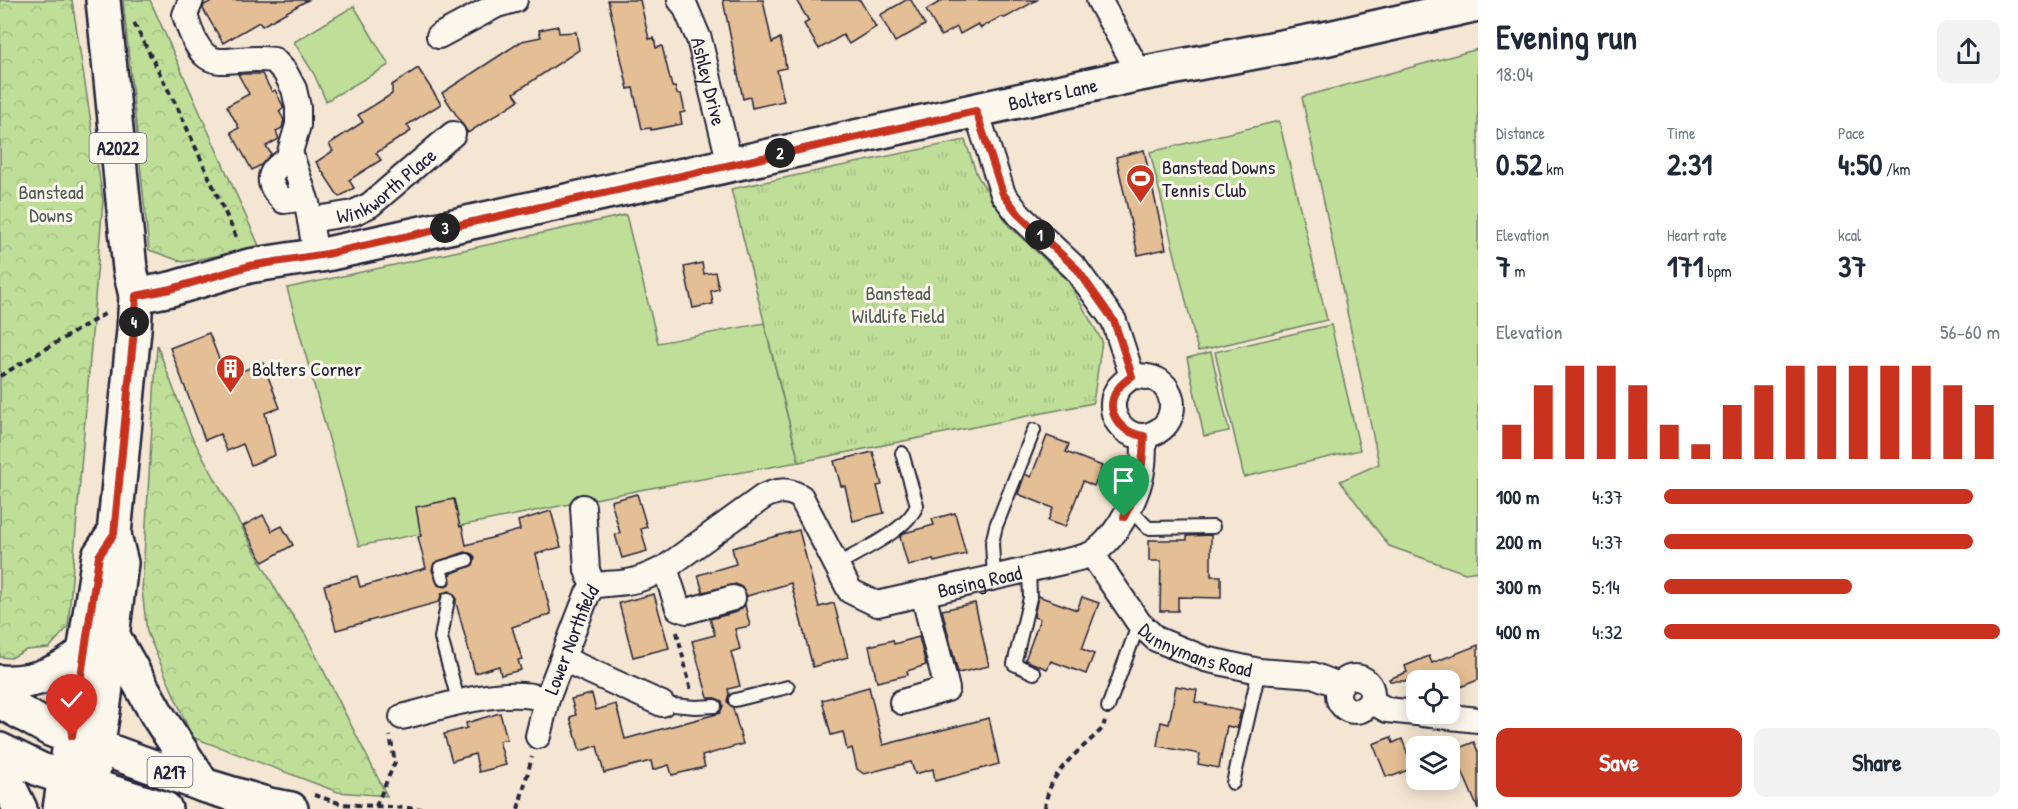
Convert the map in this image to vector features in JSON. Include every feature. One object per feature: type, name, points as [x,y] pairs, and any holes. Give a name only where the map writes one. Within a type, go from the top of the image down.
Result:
[{"type":"main road","name":"A2022","points":[[76,796],[85,741],[113,636],[121,563],[114,534],[136,296],[130,269],[103,0]]},
{"type":"main road","name":"Bolters Lane","points":[[136,296],[171,289],[249,266],[316,256],[1140,74],[1329,38],[1478,4]]},
{"type":"main road","name":"A2022","points":[[85,741],[84,652],[99,556],[114,534]]},
{"type":"main road","points":[[113,636],[158,716],[203,785]]},
{"type":"main road","points":[[0,682],[44,677],[68,666],[84,652]]},
{"type":"main road","name":"A217","points":[[0,701],[52,730],[203,785],[269,805],[291,809]]},
{"type":"main road","name":"A217","points":[[0,750],[41,770],[76,796],[165,809]]},
{"type":"main road","points":[[0,768],[20,809]]},
{"type":"street","points":[[191,0],[184,15],[200,50],[211,60],[224,62],[248,58],[274,60],[285,72],[294,89],[298,107],[298,125],[290,152],[307,207]]},
{"type":"street","points":[[439,36],[497,5],[515,0]]},
{"type":"street","name":"Ashley Drive","points":[[680,0],[685,6],[699,39],[730,164]]},
{"type":"street","points":[[1100,0],[1140,74]]},
{"type":"street","points":[[976,111],[1003,194],[1020,216],[1077,269],[1114,321],[1132,376]]},
{"type":"street","name":"Winkworth Place","points":[[316,256],[307,207],[353,213],[370,205],[453,134]]},
{"type":"street","points":[[1132,376],[1148,376],[1157,380],[1170,394],[1172,413],[1168,422],[1162,429],[1144,436],[1133,435],[1124,430],[1117,423],[1113,414],[1112,404],[1115,393],[1120,385],[1132,376]]},
{"type":"street","points":[[1092,554],[1108,540],[1136,494],[1143,466],[1144,436]]},
{"type":"street","name":"Lower Northfield","points":[[402,717],[503,695],[524,695],[547,699],[592,586],[628,582],[648,576],[665,568],[763,497],[777,490],[792,492]]},
{"type":"street","name":"Basing Road","points":[[792,492],[801,497],[850,591],[877,604],[1092,554]]},
{"type":"street","points":[[583,507],[587,570],[592,586]]},
{"type":"street","name":"Dunnymans Road","points":[[1092,554],[1139,623],[1156,639],[1205,659],[1259,671],[1313,675],[1339,685],[1337,693],[1344,708],[1361,711],[1371,701],[1388,710],[1406,712]]},
{"type":"street","points":[[665,568],[678,608],[687,611],[733,598]]},
{"type":"street","points":[[902,702],[947,689],[923,593]]},
{"type":"street","points":[[564,659],[662,704]]},
{"type":"street","points":[[538,736],[547,699]]},
{"type":"street","points":[[1460,718],[1478,720]]},
{"type":"lane","points":[[994,576],[992,543],[996,526],[1034,430]]},
{"type":"lane","points":[[836,566],[890,534],[914,513],[917,505],[902,453]]},
{"type":"lane","points":[[1129,508],[1148,528],[1213,527]]},
{"type":"lane","points":[[443,579],[440,568],[467,560]]},
{"type":"lane","points":[[1029,569],[1029,598],[1014,664],[1034,673]]},
{"type":"lane","points":[[448,599],[441,638],[459,703]]},
{"type":"lane","points":[[1108,707],[1139,623]]},
{"type":"lane","points":[[1233,783],[1259,671]]},
{"type":"lane","points":[[735,700],[788,687]]},
{"type":"lane","points":[[662,704],[715,706]]},
{"type":"path","points":[[132,18],[180,113],[249,266]]},
{"type":"path","points":[[0,376],[136,296]]},
{"type":"path","points":[[678,608],[673,618],[695,707]]},
{"type":"path","points":[[1045,809],[1046,793],[1058,771],[1102,729],[1108,707]]},
{"type":"path","points":[[376,806],[395,762],[390,728],[402,717]]},
{"type":"path","points":[[519,809],[538,736]]},
{"type":"green space","name":"Banstead Downs","points":[[0,0],[72,0],[103,200],[68,627],[49,648],[26,650],[11,658],[0,657]]},
{"type":"green space","points":[[123,0],[150,0],[260,248],[183,262],[149,250]]},
{"type":"green space","points":[[354,6],[389,65],[326,101],[314,74],[294,42]]},
{"type":"green space","points":[[1478,49],[1478,571],[1465,573],[1389,546],[1340,481],[1379,464],[1302,97]]},
{"type":"green space","points":[[1279,121],[1327,320],[1198,351],[1150,152]]},
{"type":"green space","name":"Banstead Wildlife Field","points":[[965,140],[977,175],[1009,226],[1068,281],[1102,341],[1093,403],[799,462],[731,189]]},
{"type":"green space","points":[[626,215],[658,343],[764,323],[799,462],[645,489],[359,546],[287,288]]},
{"type":"green space","points":[[1331,325],[1360,450],[1244,477],[1215,352]]},
{"type":"green space","points":[[157,345],[191,435],[280,597],[305,634],[387,796],[338,792],[192,737],[147,632],[142,590]]},
{"type":"green space","points":[[1211,352],[1229,431],[1204,436],[1187,358]]},
{"type":"building","points":[[214,0],[308,0],[262,26],[259,22],[223,43],[203,9],[204,5]]},
{"type":"building","points":[[608,0],[640,0],[649,39],[654,38],[656,48],[662,46],[672,87],[675,87],[677,94],[681,94],[685,112],[680,113],[682,124],[651,130],[651,128],[642,129],[633,88],[628,89]]},
{"type":"building","points":[[723,0],[763,0],[772,43],[780,38],[784,54],[786,68],[777,70],[784,101],[752,108],[750,97],[743,99]]},
{"type":"building","points":[[796,0],[860,0],[876,27],[849,44],[843,35],[819,49],[804,24],[809,21]]},
{"type":"building","points":[[906,0],[911,0],[925,25],[895,42],[880,15]]},
{"type":"building","points":[[943,0],[1037,0],[981,28],[978,24],[960,34],[957,27],[941,36],[926,10]]},
{"type":"building","points":[[558,26],[559,33],[576,32],[579,50],[514,93],[519,100],[468,133],[442,93],[522,41],[541,37],[539,30]]},
{"type":"building","points":[[418,68],[441,104],[407,125],[411,131],[376,153],[381,160],[349,180],[354,188],[339,197],[316,162],[333,151],[329,144],[363,122],[358,115],[392,94],[392,85]]},
{"type":"building","points":[[238,74],[262,74],[272,92],[275,90],[284,108],[279,111],[284,120],[282,128],[276,131],[279,139],[266,146],[271,154],[261,165],[252,170],[231,132],[239,128],[227,106],[249,94]]},
{"type":"building","name":"Banstead Downs Tennis Club","points":[[1144,150],[1166,249],[1138,255],[1116,157]]},
{"type":"building","points":[[702,263],[704,274],[715,272],[719,289],[711,291],[713,304],[693,308],[684,267]]},
{"type":"building","name":"Bolters Corner","points":[[209,333],[226,377],[263,363],[280,408],[265,413],[275,455],[251,465],[243,444],[227,451],[220,434],[205,440],[170,348]]},
{"type":"building","points":[[1047,436],[1069,444],[1066,452],[1102,466],[1094,486],[1083,481],[1065,527],[1048,521],[1053,508],[1018,494],[1025,474],[1031,477]]},
{"type":"building","points":[[873,452],[882,485],[877,486],[884,513],[853,521],[845,486],[841,486],[834,461]]},
{"type":"building","points":[[637,494],[647,527],[641,529],[647,551],[622,558],[615,534],[620,533],[611,501]]},
{"type":"building","points":[[454,499],[466,545],[520,530],[518,521],[551,511],[561,547],[536,554],[551,614],[512,627],[522,659],[518,660],[521,670],[501,675],[499,666],[475,673],[456,597],[450,591],[442,593],[439,602],[336,630],[324,585],[357,576],[360,587],[426,568],[418,537],[421,536],[416,507]],"holes":[[[465,552],[475,557],[473,565],[450,574],[451,582],[446,587],[438,585],[432,570],[434,563]]]},
{"type":"building","points":[[955,513],[966,554],[908,566],[900,537],[904,533],[934,525],[932,519]]},
{"type":"building","points":[[263,515],[272,531],[282,526],[293,545],[263,562],[243,526]]},
{"type":"building","points":[[799,530],[819,607],[834,603],[848,657],[813,667],[791,583],[747,596],[743,588],[736,584],[703,592],[698,575],[736,564],[732,548]]},
{"type":"building","points":[[1211,535],[1211,576],[1221,576],[1221,598],[1178,597],[1178,611],[1160,611],[1161,561],[1149,561],[1149,540],[1187,540],[1187,536]]},
{"type":"building","points":[[654,594],[669,648],[633,657],[619,603]]},
{"type":"building","points":[[1038,596],[1077,610],[1082,597],[1099,603],[1082,649],[1094,654],[1086,674],[1051,661],[1047,669],[1025,660],[1040,619],[1034,617]]},
{"type":"building","points":[[975,603],[989,666],[958,673],[942,610]]},
{"type":"building","points":[[745,605],[750,626],[735,629],[740,649],[731,652],[740,686],[728,689],[727,701],[733,708],[743,744],[702,756],[705,767],[672,775],[669,765],[653,770],[651,761],[604,773],[597,746],[580,751],[570,717],[576,715],[571,699],[592,694],[596,710],[616,704],[625,739],[720,713],[723,706],[722,701],[708,698],[692,641],[715,635],[710,619],[737,612]]},
{"type":"building","points":[[919,637],[926,665],[907,671],[908,675],[877,682],[869,646],[893,640],[894,644]]},
{"type":"building","points":[[1478,645],[1478,680],[1460,687],[1460,670],[1406,670],[1405,666],[1429,656],[1432,663]]},
{"type":"building","points":[[1406,672],[1406,681],[1390,681],[1389,679]]},
{"type":"building","points":[[1176,686],[1197,690],[1195,702],[1241,711],[1237,728],[1227,726],[1219,768],[1198,764],[1200,754],[1157,746],[1161,722],[1169,724]]},
{"type":"building","points":[[869,687],[883,745],[989,718],[999,764],[935,781],[933,769],[915,774],[911,762],[864,774],[857,769],[852,748],[847,750],[843,732],[831,735],[822,700]]},
{"type":"building","points":[[500,713],[507,739],[499,741],[506,765],[479,772],[475,754],[452,761],[444,734],[467,728],[466,723]]},
{"type":"building","points":[[1391,737],[1393,743],[1402,739],[1406,750],[1406,771],[1386,776],[1373,744]]},
{"type":"building","points":[[1474,742],[1478,752],[1478,809],[1462,771],[1460,772],[1460,748]]},
{"type":"place","name":"Banstead Downs Tennis Club","points":[[1141,204]]},
{"type":"place","name":"Bolters Corner","points":[[231,394]]},
{"type":"route","points":[[72,736],[99,556],[114,534],[136,296],[171,289],[249,266],[327,254],[976,111],[1003,194],[1020,216],[1077,269],[1114,321],[1132,376],[1120,385],[1115,393],[1112,404],[1113,414],[1117,423],[1124,430],[1133,435],[1144,436],[1143,466],[1136,494],[1124,517]]}]
